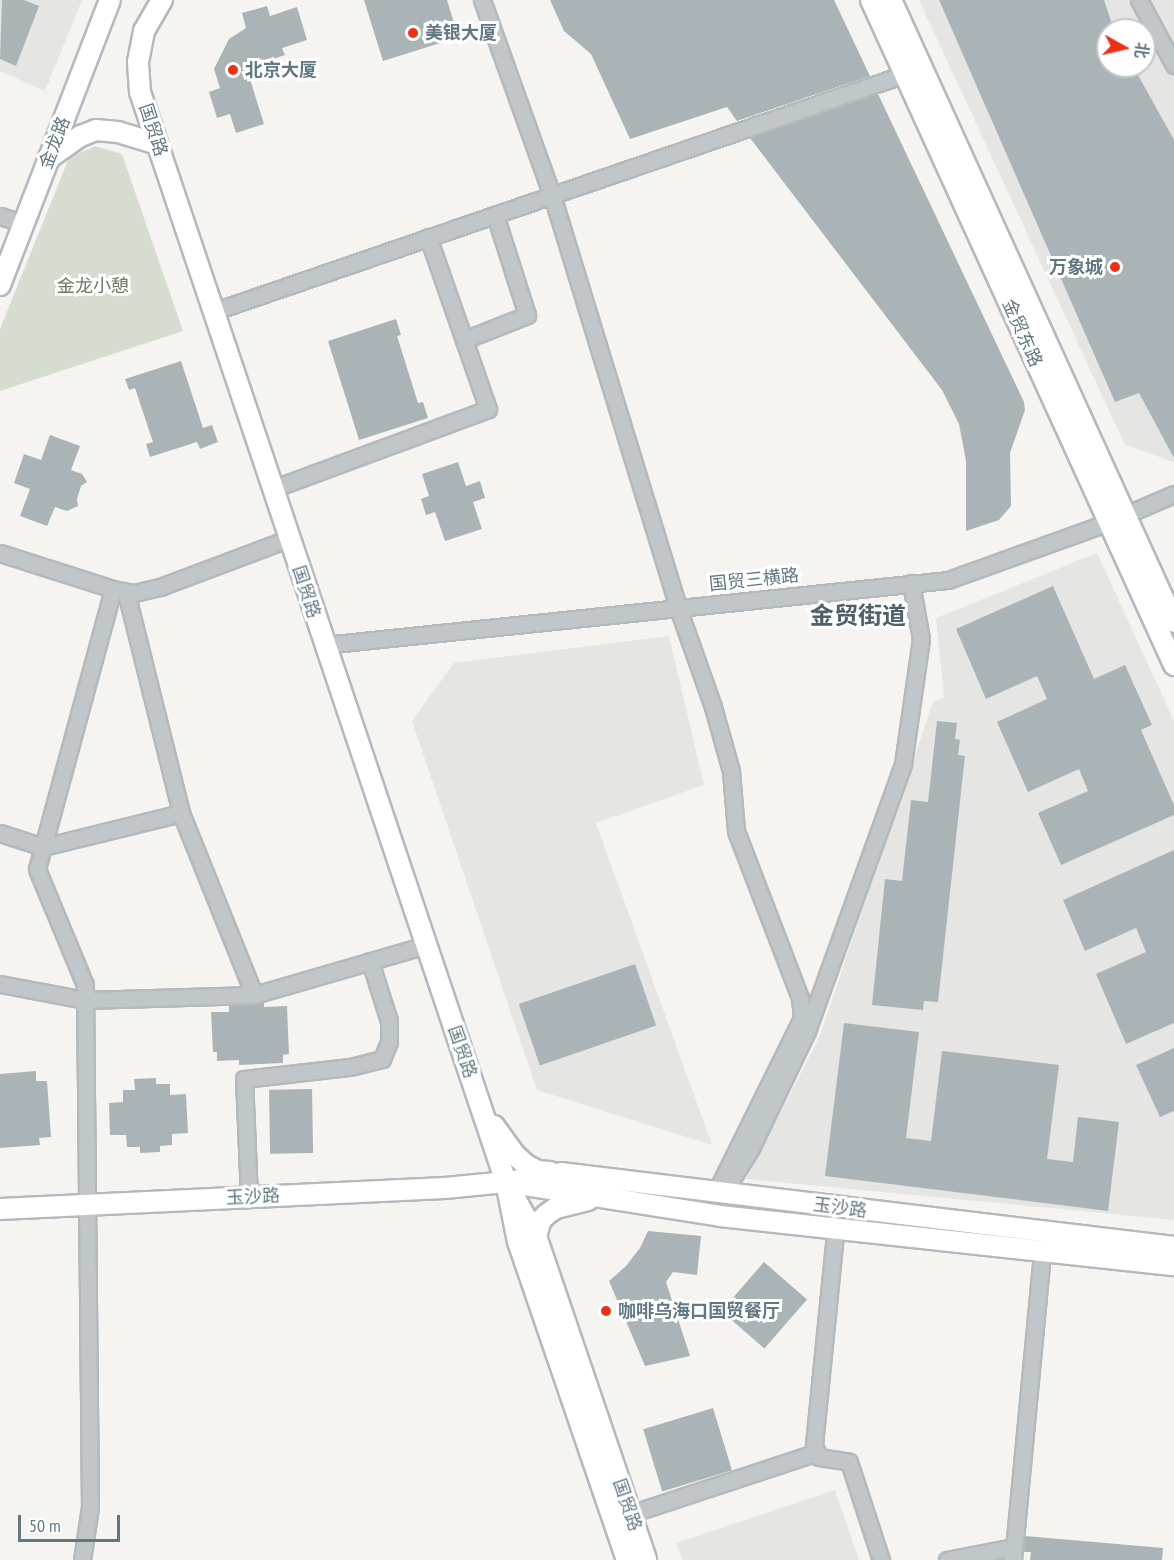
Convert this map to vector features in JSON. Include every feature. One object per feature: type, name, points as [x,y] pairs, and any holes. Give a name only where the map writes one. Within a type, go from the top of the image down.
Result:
[{"type":"main road","name":"金龙路","points":[[0,285],[110,0]]},
{"type":"main road","name":"国贸路","points":[[162,0],[144,31],[138,62],[140,92],[479,1104],[646,1560]]},
{"type":"main road","name":"金贸东路","points":[[871,0],[1117,518],[1174,622]]},
{"type":"main road","name":"金贸东路","points":[[891,0],[1117,518],[1174,665]]},
{"type":"main road","points":[[49,158],[96,130],[107,129],[157,144]]},
{"type":"main road","points":[[479,1104],[503,1139],[526,1165],[538,1171],[562,1173]]},
{"type":"main road","name":"玉沙路","points":[[0,1209],[467,1186],[562,1173],[719,1192],[1043,1242],[1174,1265]]},
{"type":"main road","name":"玉沙路","points":[[506,1182],[720,1216],[1043,1242],[1174,1247]]},
{"type":"main road","points":[[467,1186],[486,1188],[496,1194],[527,1239],[541,1220],[556,1208],[600,1198]]},
{"type":"main road","name":"国贸路","points":[[527,1239],[627,1560]]},
{"type":"street","points":[[483,0],[552,195],[678,608],[713,707],[731,771],[736,831],[800,998],[802,1018],[719,1192]]},
{"type":"street","points":[[1139,0],[1174,65]]},
{"type":"street","points":[[213,312],[905,75]]},
{"type":"street","points":[[464,340],[527,315],[495,215]]},
{"type":"street","points":[[0,216],[24,224]]},
{"type":"street","points":[[272,489],[488,409],[428,237]]},
{"type":"street","name":"国贸三横路","points":[[324,645],[948,580],[1117,518],[1174,494]]},
{"type":"street","points":[[0,554],[119,591],[160,587],[288,539]]},
{"type":"street","points":[[719,1192],[751,1148],[807,1031],[903,764],[921,639],[911,583]]},
{"type":"street","points":[[119,591],[181,813],[254,995]]},
{"type":"street","points":[[82,1560],[90,1507],[85,985],[37,869],[119,591]]},
{"type":"street","points":[[0,833],[43,847],[181,813]]},
{"type":"street","points":[[0,984],[85,999],[254,995],[426,945]]},
{"type":"street","points":[[249,1197],[244,1079],[350,1067],[382,1059],[389,1041],[389,1021],[370,961]]},
{"type":"street","points":[[835,1234],[814,1446],[819,1457],[849,1462],[881,1560]]},
{"type":"street","points":[[947,1560],[1013,1554],[1043,1242]]},
{"type":"street","points":[[630,1514],[817,1452]]},
{"type":"shaded area","points":[[0,0],[82,0],[45,91],[0,71]]},
{"type":"shaded area","name":"万象城","points":[[919,0],[1174,0],[1174,462],[1125,445]]},
{"type":"shaded area","points":[[1097,553],[1174,721],[1174,1220],[746,1179],[819,1038],[933,702],[944,697],[936,618]]},
{"type":"shaded area","points":[[669,636],[704,785],[596,823],[712,1145],[537,1090],[412,721],[454,663]]},
{"type":"shaded area","points":[[835,1490],[859,1560],[683,1560],[676,1543]]},
{"type":"green space","name":"金龙小憩","points":[[95,146],[122,154],[183,331],[0,391],[0,329],[69,158]]},
{"type":"building","points":[[2,0],[24,0],[39,6],[16,66],[0,59]]},
{"type":"building","name":"美银大厦","points":[[364,0],[447,0],[455,26],[449,27],[453,39],[383,61]]},
{"type":"building","points":[[550,0],[834,0],[870,76],[737,121],[727,107],[630,139],[591,54],[564,31]]},
{"type":"building","name":"万象城","points":[[939,0],[1104,0],[1110,18],[1096,18],[1096,78],[1140,78],[1174,140],[1174,458],[1139,393],[1115,402]]},
{"type":"building","name":"北京大厦","points":[[267,6],[270,16],[297,7],[307,40],[282,48],[285,55],[255,65],[250,79],[264,124],[236,133],[230,114],[217,118],[209,92],[220,88],[214,69],[229,39],[246,28],[242,13]]},
{"type":"building","points":[[878,94],[1024,402],[1025,410],[1010,453],[1011,506],[999,520],[966,531],[966,461],[959,424],[942,390],[750,138]]},
{"type":"building","points":[[396,319],[401,335],[397,336],[418,403],[423,402],[428,418],[359,440],[328,341]]},
{"type":"building","points":[[181,361],[203,428],[212,425],[218,442],[200,449],[197,442],[150,457],[146,444],[153,442],[135,388],[129,390],[125,379]]},
{"type":"building","points":[[50,435],[80,446],[71,470],[82,474],[87,482],[81,486],[77,499],[78,506],[67,511],[55,507],[47,526],[20,516],[30,489],[14,483],[24,454],[41,460]]},
{"type":"building","points":[[458,462],[466,486],[480,481],[485,498],[473,502],[482,529],[445,541],[435,512],[426,515],[421,499],[429,496],[422,474]]},
{"type":"building","points":[[1053,586],[1094,679],[1125,665],[1152,725],[1141,730],[1174,805],[1174,815],[1061,865],[1038,813],[1088,791],[1079,769],[1028,792],[997,722],[1047,699],[1037,676],[986,699],[956,629]]},
{"type":"building","points":[[937,721],[957,723],[955,739],[960,740],[958,755],[965,756],[938,1002],[924,1001],[923,1010],[872,1005],[885,879],[902,881],[911,800],[928,802]]},
{"type":"building","points":[[1174,850],[1174,1023],[1126,1044],[1096,974],[1146,952],[1136,928],[1085,951],[1063,900]]},
{"type":"building","points":[[635,964],[656,1025],[540,1066],[519,1004]]},
{"type":"building","points":[[264,1003],[264,1007],[287,1006],[289,1054],[283,1055],[283,1063],[239,1065],[239,1060],[217,1061],[217,1052],[213,1052],[211,1012],[229,1012],[229,1005]]},
{"type":"building","points":[[844,1023],[919,1032],[906,1138],[931,1141],[942,1051],[1059,1065],[1047,1159],[1073,1162],[1078,1117],[1119,1122],[1108,1211],[825,1176]]},
{"type":"building","points":[[1174,1048],[1174,1111],[1160,1117],[1136,1065]]},
{"type":"building","points":[[36,1071],[36,1081],[47,1081],[51,1137],[39,1138],[40,1145],[0,1148],[0,1074]]},
{"type":"building","points":[[156,1078],[156,1084],[170,1084],[170,1095],[186,1094],[188,1133],[172,1134],[172,1145],[160,1146],[160,1152],[140,1153],[140,1147],[127,1147],[126,1135],[110,1135],[109,1103],[123,1102],[123,1090],[135,1090],[134,1079]]},
{"type":"building","points":[[312,1089],[313,1153],[270,1154],[269,1090]]},
{"type":"building","points":[[648,1231],[701,1236],[697,1275],[673,1272],[666,1282],[690,1356],[645,1366],[609,1281],[626,1266],[640,1248]]},
{"type":"building","points":[[764,1262],[807,1299],[764,1348],[721,1311]]},
{"type":"building","points":[[713,1408],[732,1470],[662,1492],[643,1429]]},
{"type":"building","points":[[1025,1536],[1163,1548],[1162,1560],[1030,1560],[1031,1552],[1024,1552]]},
{"type":"place","name":"美银大厦","points":[[413,33]]},
{"type":"place","name":"北京大厦","points":[[233,70]]},
{"type":"place","name":"万象城","points":[[1115,267]]},
{"type":"place","name":"咖啡乌海口国贸餐厅","points":[[606,1311]]},
{"type":"district","name":"金贸街道","points":[[858,616]]}]
